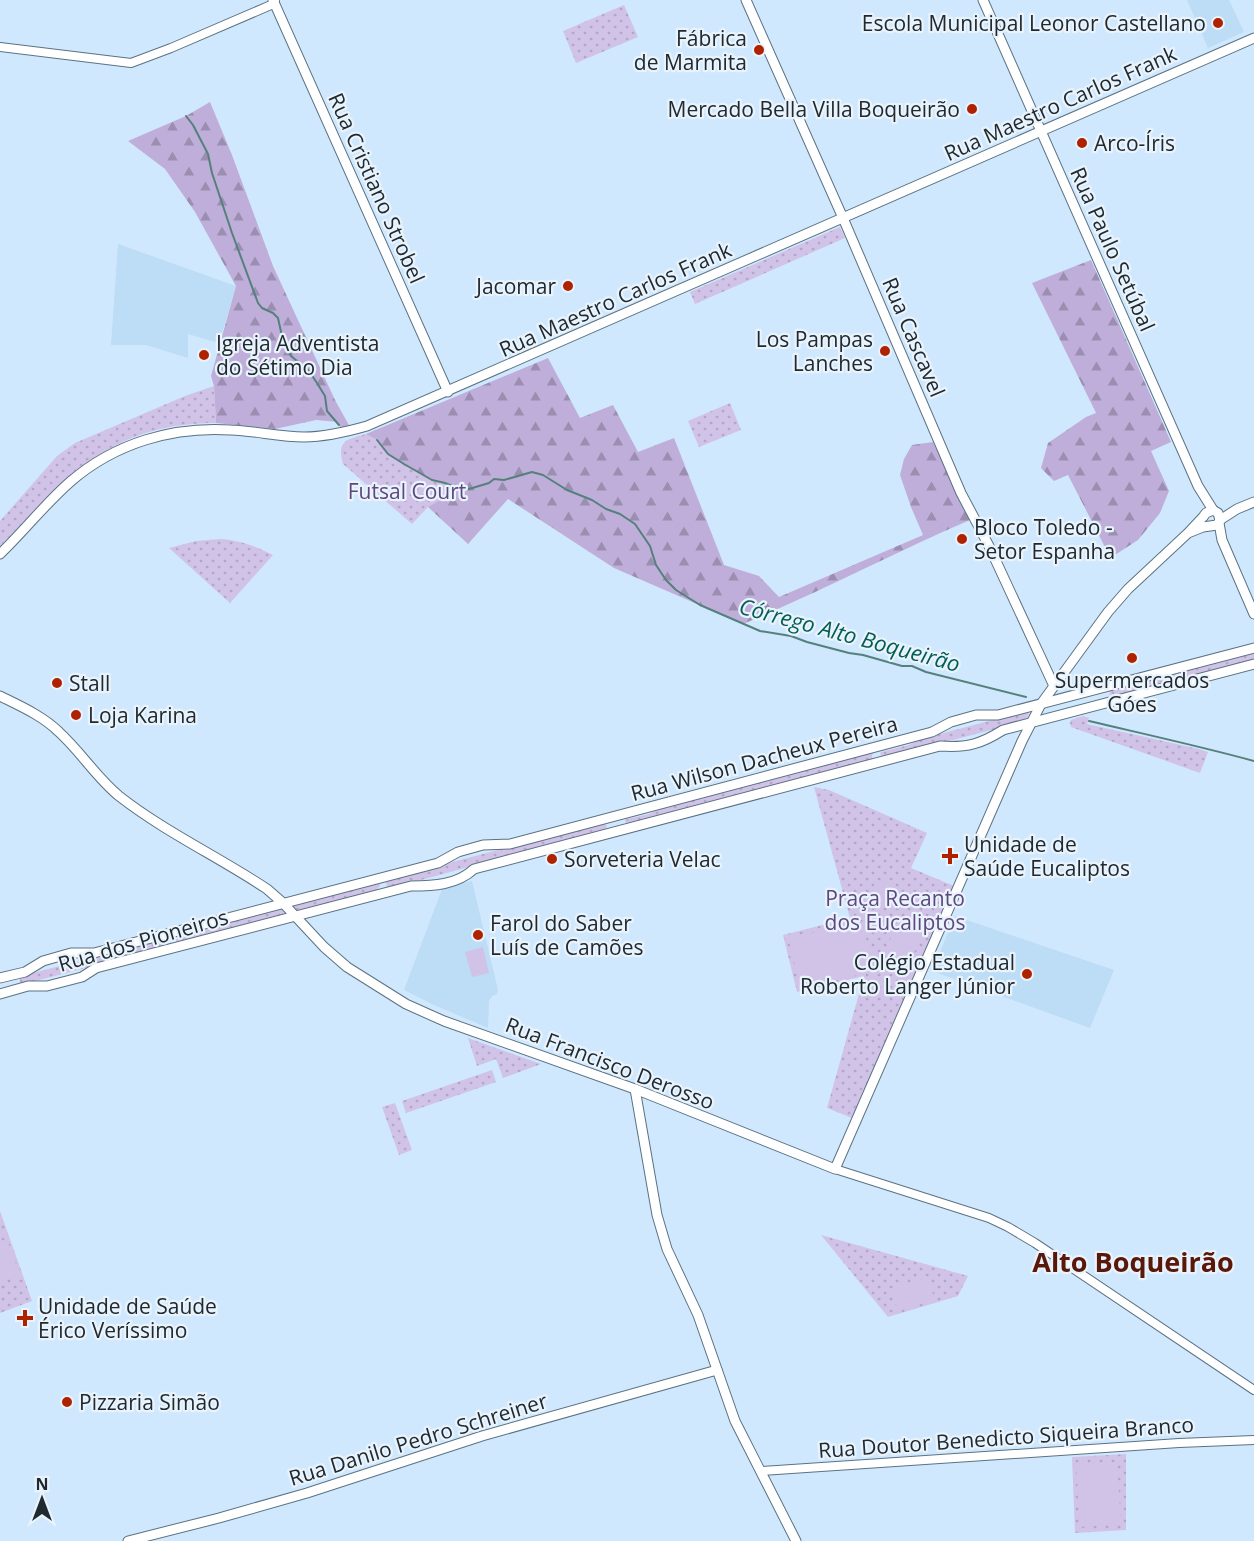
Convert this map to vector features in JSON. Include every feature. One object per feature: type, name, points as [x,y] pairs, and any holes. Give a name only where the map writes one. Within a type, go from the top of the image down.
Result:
[{"type":"main road","name":"Rua Cascavel","points":[[746,0],[961,493],[1056,684],[1068,696]]},
{"type":"main road","name":"Rua Paulo Setúbal","points":[[983,0],[1215,520],[1254,614]]},
{"type":"main road","name":"Rua Cristiano Strobel","points":[[274,1],[448,392]]},
{"type":"main road","name":"Rua Maestro Carlos Frank","points":[[0,554],[80,474],[112,453],[137,442],[183,431],[210,429],[295,436],[333,435],[367,426],[1254,38]]},
{"type":"main road","points":[[1188,533],[1254,502]]},
{"type":"main road","points":[[835,1169],[1022,741],[1041,704],[1115,604],[1208,511],[1215,520]]},
{"type":"main road","name":"Rua Wilson Dacheux Pereira","points":[[284,903],[438,863],[458,852],[486,845],[510,844],[932,732],[951,722],[976,715],[998,715],[1254,648]]},
{"type":"main road","name":"Rua Wilson Dacheux Pereira","points":[[295,916],[411,886],[431,886],[450,882],[466,876],[474,869],[940,746],[962,747],[974,744],[988,740],[1003,730],[1254,664]]},
{"type":"main road","points":[[1097,689],[1102,690],[1106,695],[1106,701],[1101,704]]},
{"type":"main road","name":"Rua Francisco Derosso","points":[[0,696],[53,726],[103,782],[131,805],[260,884],[284,903],[324,947],[346,967],[406,1004],[444,1021],[635,1089],[835,1169]]},
{"type":"main road","points":[[1011,728],[1018,733],[1022,741]]},
{"type":"main road","points":[[880,746],[877,756],[883,761]]},
{"type":"main road","points":[[625,814],[621,823],[628,828]]},
{"type":"main road","points":[[603,819],[610,826],[610,831],[606,834]]},
{"type":"main road","points":[[378,878],[384,883],[382,893]]},
{"type":"main road","name":"Rua dos Pioneiros","points":[[4,976],[26,972],[40,962],[63,955],[78,952],[94,953],[284,903]]},
{"type":"main road","name":"Rua dos Pioneiros","points":[[0,994],[28,986],[47,986],[82,977],[96,968],[295,916]]},
{"type":"main road","points":[[174,932],[171,943],[176,947]]},
{"type":"main road","points":[[4,976],[14,979],[16,987],[14,990]]},
{"type":"main road","points":[[635,1089],[657,1215],[664,1240],[698,1315],[733,1416],[796,1541]]},
{"type":"main road","name":"Rua Danilo Pedro Schreiner","points":[[128,1541],[307,1493],[482,1436],[717,1370]]},
{"type":"street","points":[[0,47],[131,63],[271,5],[274,1]]},
{"type":"street","name":"Rua Francisco Derosso","points":[[835,1169],[989,1218],[1008,1227],[1254,1390]]},
{"type":"street","name":"Rua Doutor Benedicto Siqueira Branco","points":[[761,1471],[1254,1440]]},
{"type":"shaded area","name":"Escola Municipal Leonor Castellano","points":[[1187,0],[1229,0],[1244,32],[1208,48]]},
{"type":"shaded area","points":[[118,244],[236,286],[219,343],[188,334],[188,358],[146,345],[111,345]]},
{"type":"shaded area","points":[[472,881],[498,990],[489,1001],[488,1028],[404,990],[442,889]]},
{"type":"shaded area","name":"Colégio Estadual Roberto Langer Júnior","points":[[955,916],[1114,970],[1090,1028],[932,971]]},
{"type":"green space","points":[[624,5],[638,37],[576,63],[563,31]]},
{"type":"green space","points":[[210,102],[273,266],[335,400],[350,427],[342,430],[338,422],[316,420],[275,429],[216,423],[214,386],[211,376],[236,286],[195,212],[165,169],[128,141],[186,116]]},
{"type":"green space","points":[[840,227],[845,238],[695,304],[690,292]]},
{"type":"green space","points":[[1091,260],[1171,442],[1151,451],[1169,491],[1160,513],[1138,540],[1115,555],[1107,551],[1068,475],[1054,481],[1041,468],[1048,443],[1086,417],[1096,413],[1032,283]]},
{"type":"green space","points":[[548,358],[580,418],[613,405],[638,452],[674,438],[724,565],[759,576],[779,597],[923,535],[900,475],[904,459],[912,445],[933,442],[970,520],[743,624],[614,568],[508,499],[468,544],[428,507],[459,489],[432,480],[388,454],[377,440],[366,434]]},
{"type":"green space","points":[[214,386],[216,423],[180,425],[148,432],[120,443],[94,458],[70,476],[0,546],[0,521],[57,456],[75,443]]},
{"type":"green space","points":[[730,403],[741,430],[699,447],[688,421]]},
{"type":"green space","name":"Futsal Court","points":[[366,434],[377,440],[388,454],[404,464],[432,480],[460,489],[428,507],[412,524],[343,464],[342,445],[349,439]]},
{"type":"green space","points":[[220,539],[247,544],[273,555],[230,603],[169,548],[196,541]]},
{"type":"green space","points":[[1254,651],[1254,661],[1109,699],[1108,689]]},
{"type":"green space","points":[[1030,710],[1026,721],[884,758],[880,754],[921,739]]},
{"type":"green space","points":[[1083,716],[1089,718],[1087,724],[1208,752],[1200,773],[1071,727],[1071,720]]},
{"type":"green space","points":[[873,751],[873,761],[627,826],[625,820],[649,814],[670,804]]},
{"type":"green space","name":"Praça Recanto dos Eucaliptos","points":[[814,787],[829,790],[927,833],[911,868],[954,886],[852,1118],[827,1108],[864,976],[797,992],[783,935],[850,918]]},
{"type":"green space","points":[[600,823],[607,826],[605,830],[388,889],[385,880]]},
{"type":"green space","points":[[876,880],[902,888],[898,902],[871,894]]},
{"type":"green space","points":[[379,883],[380,886],[376,890],[299,912],[291,904]]},
{"type":"green space","points":[[280,908],[286,915],[177,943],[176,941],[176,939],[211,927]]},
{"type":"green space","points":[[899,919],[924,930],[909,964],[884,954]]},
{"type":"green space","points":[[862,921],[874,971],[801,989],[788,938]]},
{"type":"green space","points":[[169,937],[170,946],[20,985],[18,977]]},
{"type":"green space","points":[[483,947],[489,973],[472,977],[465,952]]},
{"type":"green space","points":[[468,1038],[541,1064],[503,1078],[496,1059],[477,1066]]},
{"type":"green space","points":[[492,1070],[496,1082],[406,1113],[402,1101]]},
{"type":"green space","points":[[395,1103],[412,1150],[399,1155],[382,1107]]},
{"type":"green space","points":[[0,1211],[32,1301],[0,1313]]},
{"type":"green space","points":[[821,1235],[968,1276],[958,1296],[888,1317]]},
{"type":"green space","points":[[8,1242],[20,1275],[0,1282],[0,1245]]},
{"type":"green space","points":[[928,1278],[935,1300],[898,1311],[891,1289]]},
{"type":"green space","points":[[1126,1454],[1126,1530],[1075,1533],[1072,1457]]},
{"type":"green space","points":[[1117,1462],[1121,1524],[1080,1527],[1076,1464]]},
{"type":"waterway","name":"Córrego Alto Boqueirão","points":[[186,116],[208,154],[232,233],[258,303],[278,318],[283,341],[291,356],[309,371],[325,396],[327,411],[339,425]]},
{"type":"waterway","name":"Córrego Alto Boqueirão","points":[[377,440],[388,454],[404,464],[432,480],[460,489],[469,489],[489,483],[494,479],[504,480],[532,472],[543,475],[567,490],[592,500],[635,524],[650,546],[656,565],[676,590],[700,605],[760,631],[791,636],[902,666],[912,666],[926,672],[1026,697]]},
{"type":"waterway","name":"Córrego Alto Boqueirão","points":[[1089,721],[1254,761]]},
{"type":"place","name":"Escola Municipal Leonor Castellano","points":[[1218,23]]},
{"type":"place","name":"Fábrica de Marmita","points":[[759,50]]},
{"type":"place","name":"Mercado Bella Villa Boqueirão","points":[[972,109]]},
{"type":"place","name":"Arco-Íris","points":[[1082,143]]},
{"type":"place","name":"Jacomar","points":[[568,286]]},
{"type":"place","name":"Los Pampas Lanches","points":[[885,351]]},
{"type":"place","name":"Igreja Adventista do Sétimo Dia","points":[[204,355]]},
{"type":"place","name":"Bloco Toledo - Setor Espanha","points":[[962,539]]},
{"type":"place","name":"Supermercados Góes","points":[[1132,658]]},
{"type":"place","name":"Stall","points":[[57,683]]},
{"type":"place","name":"Loja Karina","points":[[76,715]]},
{"type":"place","name":"Unidade de Saúde Eucaliptos","points":[[950,856]]},
{"type":"place","name":"Sorveteria Velac","points":[[552,859]]},
{"type":"place","name":"Farol do Saber Luís de Camões","points":[[478,935]]},
{"type":"place","name":"Colégio Estadual Roberto Langer Júnior","points":[[1027,974]]},
{"type":"place","name":"Unidade de Saúde Érico Veríssimo","points":[[25,1318]]},
{"type":"place","name":"Pizzaria Simão","points":[[67,1402]]},
{"type":"district","name":"Alto Boqueirão","points":[[1133,1261]]}]
